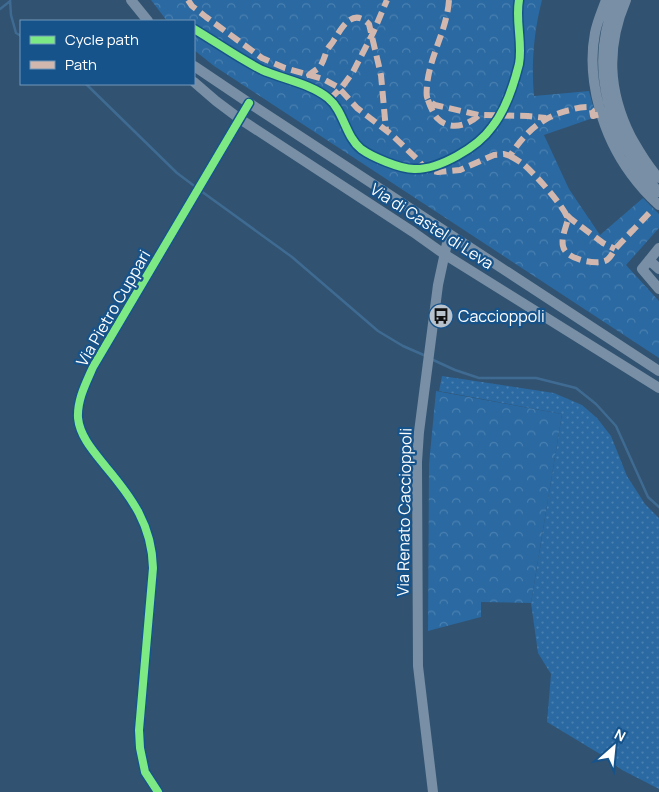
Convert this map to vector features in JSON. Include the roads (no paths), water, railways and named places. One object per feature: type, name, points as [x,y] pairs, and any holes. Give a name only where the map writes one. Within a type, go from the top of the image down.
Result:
[{"type":"street","points":[[131,0],[147,20]]},
{"type":"street","points":[[606,0],[594,40],[593,66],[596,94],[605,125],[621,159],[640,186],[659,205]]},
{"type":"street","points":[[616,0],[609,19],[604,46],[603,69],[605,91],[621,138],[640,169],[659,192]]},
{"type":"street","points":[[626,0],[618,20],[613,42],[615,92],[623,119],[637,148],[659,178]]},
{"type":"street","name":"Via di Castel di Leva","points":[[195,67],[659,371]]},
{"type":"street","name":"Via di Castel di Leva","points":[[195,83],[240,119],[444,254],[659,388]]},
{"type":"street","name":"Via Pietro Cuppari","points":[[158,792],[145,772],[140,748],[139,730],[153,568],[148,534],[142,517],[133,502],[87,442],[81,430],[78,415],[81,396],[93,367],[249,103]]},
{"type":"street","name":"Via Renato Caccioppoli","points":[[432,792],[418,666],[417,446],[438,285],[449,234]]},
{"type":"street","points":[[659,249],[642,268],[659,289]]},
{"type":"street","points":[[649,260],[659,269]]},
{"type":"waterway","points":[[10,0],[11,15],[16,33],[20,35]]},
{"type":"waterway","points":[[0,9],[9,2]]},
{"type":"waterway","points":[[87,85],[177,173],[197,188]]},
{"type":"waterway","points":[[201,191],[292,257],[378,331],[403,346],[426,356]]},
{"type":"waterway","points":[[431,359],[479,378],[536,378],[576,388],[596,404],[616,426],[648,497],[659,507]]},
{"type":"place","name":"Caccioppoli","points":[[441,316]]}]
